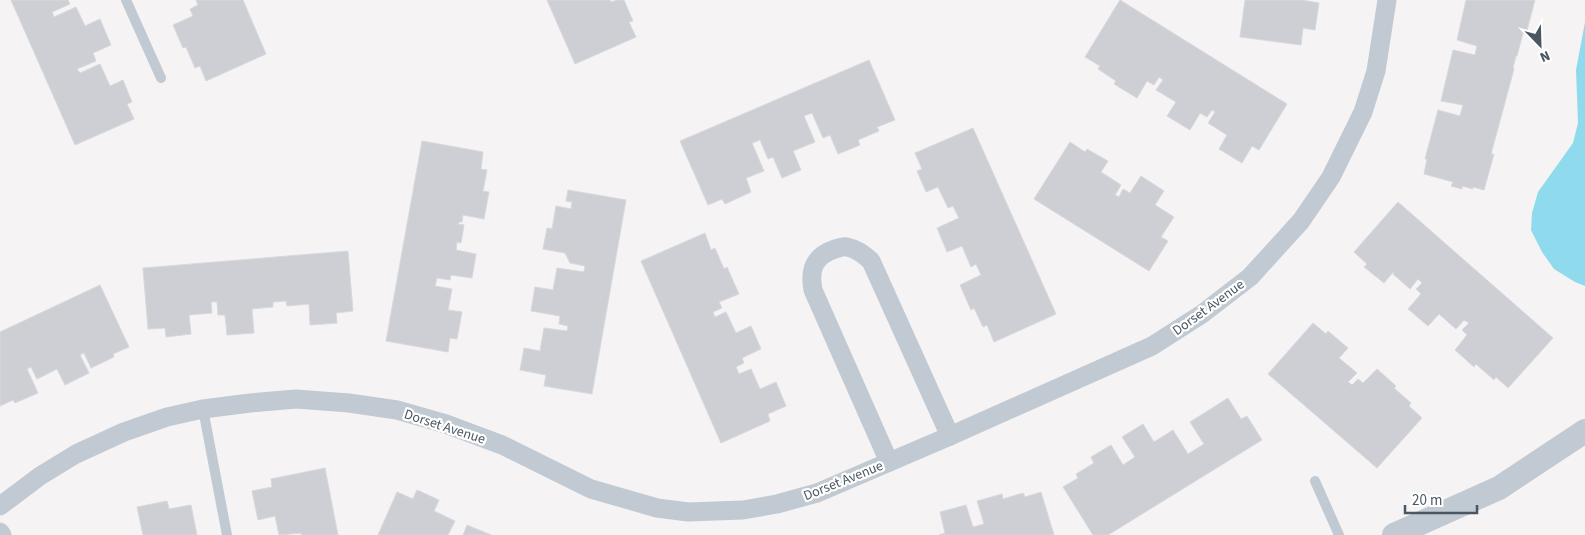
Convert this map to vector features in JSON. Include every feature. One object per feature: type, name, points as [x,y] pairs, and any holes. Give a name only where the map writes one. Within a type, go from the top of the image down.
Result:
[{"type":"street","name":"Dorset Avenue","points":[[0,506],[40,476],[76,454],[106,439],[167,417],[203,409],[296,399],[349,403],[397,410],[446,424],[502,445],[591,489],[657,508],[688,512],[743,510],[777,504],[817,493],[1152,346],[1202,314],[1250,276],[1301,221],[1331,177],[1362,112],[1376,71],[1387,0]]},
{"type":"street","points":[[889,462],[813,290],[811,278],[813,267],[820,257],[831,250],[844,246],[861,252],[871,261],[950,436]]},
{"type":"street","points":[[1394,535],[1499,488],[1585,432]]},
{"type":"lane","points":[[126,0],[161,78]]},
{"type":"lane","points":[[203,409],[228,535]]},
{"type":"lane","points":[[1315,481],[1339,535]]},
{"type":"water","points":[[1585,22],[1585,286],[1554,269],[1542,252],[1531,230],[1532,213],[1538,192],[1573,143],[1578,123],[1576,70]]},
{"type":"building","points":[[11,0],[68,0],[70,4],[52,12],[54,17],[76,7],[85,26],[100,19],[111,45],[93,53],[96,61],[77,69],[80,73],[100,64],[110,86],[123,80],[132,102],[127,104],[134,119],[75,145]]},
{"type":"building","points":[[196,0],[243,0],[266,54],[206,81],[200,66],[195,68],[186,47],[183,48],[173,25],[193,16],[190,9],[198,5]]},
{"type":"building","points":[[547,0],[610,0],[611,2],[624,0],[633,21],[629,22],[636,37],[575,64]]},
{"type":"building","points":[[1120,0],[1287,104],[1259,150],[1252,146],[1242,163],[1219,149],[1227,135],[1208,123],[1215,112],[1212,110],[1207,117],[1200,113],[1190,130],[1167,116],[1176,102],[1156,90],[1163,80],[1159,77],[1154,85],[1147,81],[1137,98],[1114,84],[1116,81],[1098,69],[1100,66],[1085,57]]},
{"type":"building","points":[[1245,0],[1302,0],[1319,3],[1315,30],[1303,28],[1301,45],[1240,37]]},
{"type":"building","points":[[1466,0],[1535,0],[1526,34],[1523,33],[1516,56],[1491,154],[1494,154],[1484,190],[1462,186],[1462,189],[1451,186],[1453,182],[1424,174],[1427,159],[1425,159],[1438,110],[1460,116],[1463,105],[1441,101],[1453,50],[1475,55],[1477,46],[1457,40]]},
{"type":"building","points":[[869,60],[895,120],[877,127],[879,131],[858,140],[860,145],[838,154],[830,135],[823,138],[812,113],[804,116],[815,142],[793,151],[801,170],[782,178],[773,157],[768,159],[760,140],[752,143],[764,171],[746,178],[751,192],[725,204],[722,199],[708,205],[680,141]]},
{"type":"building","points":[[973,128],[1056,314],[994,342],[987,325],[983,327],[974,308],[971,310],[960,285],[981,275],[976,264],[971,267],[962,246],[947,252],[937,228],[959,218],[953,206],[948,208],[938,187],[926,192],[917,171],[922,169],[915,153]]},
{"type":"building","points":[[422,141],[483,152],[481,169],[487,170],[483,191],[489,192],[484,219],[463,215],[462,222],[458,224],[464,225],[461,243],[457,242],[456,250],[476,254],[472,278],[451,275],[450,280],[437,278],[435,286],[452,289],[448,310],[462,312],[457,339],[450,338],[448,352],[386,341]]},
{"type":"building","points":[[1070,142],[1085,152],[1087,149],[1108,161],[1101,172],[1121,185],[1115,195],[1119,197],[1123,189],[1130,193],[1141,176],[1164,191],[1155,205],[1174,217],[1161,237],[1168,241],[1149,271],[1034,199]]},
{"type":"building","points":[[568,190],[626,200],[592,394],[544,386],[546,375],[520,370],[524,348],[540,351],[544,328],[567,331],[568,326],[559,324],[560,316],[531,311],[535,287],[553,290],[557,268],[584,272],[585,266],[570,263],[565,253],[543,249],[547,228],[552,229],[556,206],[571,209],[572,202],[566,201]]},
{"type":"building","points":[[1398,202],[1553,338],[1508,388],[1496,377],[1494,380],[1476,364],[1474,367],[1455,350],[1467,335],[1462,330],[1469,323],[1464,320],[1456,329],[1439,314],[1428,326],[1408,309],[1421,294],[1416,289],[1422,283],[1418,279],[1410,289],[1393,274],[1394,271],[1384,283],[1364,267],[1367,264],[1354,252]]},
{"type":"building","points":[[705,233],[711,250],[715,248],[724,269],[727,267],[739,294],[719,302],[722,308],[713,312],[715,317],[726,312],[736,333],[751,326],[761,349],[742,358],[744,363],[736,367],[739,374],[751,369],[760,389],[776,382],[786,406],[768,414],[770,421],[721,443],[641,261]]},
{"type":"building","points":[[348,251],[353,311],[336,313],[337,323],[310,325],[309,304],[287,306],[286,301],[273,302],[273,307],[252,309],[254,333],[227,335],[225,315],[218,315],[217,302],[211,302],[212,313],[189,315],[191,334],[166,337],[165,328],[148,329],[143,268]]},
{"type":"building","points":[[100,285],[129,347],[113,354],[114,357],[91,368],[84,353],[80,355],[89,373],[65,385],[57,369],[37,379],[31,367],[27,369],[38,393],[15,403],[13,400],[0,406],[0,332]]},
{"type":"building","points":[[1313,323],[1326,334],[1328,331],[1348,348],[1339,358],[1357,373],[1348,382],[1352,385],[1358,379],[1363,383],[1377,369],[1396,386],[1394,388],[1411,403],[1409,406],[1422,418],[1377,468],[1268,374]]},
{"type":"building","points":[[1228,398],[1241,419],[1247,416],[1262,440],[1108,535],[1093,535],[1063,487],[1078,478],[1076,474],[1094,463],[1091,457],[1111,445],[1123,465],[1135,457],[1122,437],[1143,424],[1154,442],[1173,430],[1188,454],[1204,444],[1190,422]]},
{"type":"building","points":[[325,468],[338,535],[301,535],[301,533],[279,535],[275,516],[258,520],[252,491],[272,487],[271,479]]},
{"type":"building","points":[[417,490],[439,500],[434,511],[455,521],[448,535],[378,535],[397,492],[413,499]]},
{"type":"building","points":[[1041,492],[1054,535],[939,535],[945,533],[940,512],[966,505],[973,527],[984,524],[977,501],[1002,494],[1003,499],[1023,493],[1025,497]]},
{"type":"building","points":[[167,501],[169,509],[191,505],[197,535],[143,535],[137,507]]},
{"type":"building","points":[[467,525],[491,535],[463,535]]}]
